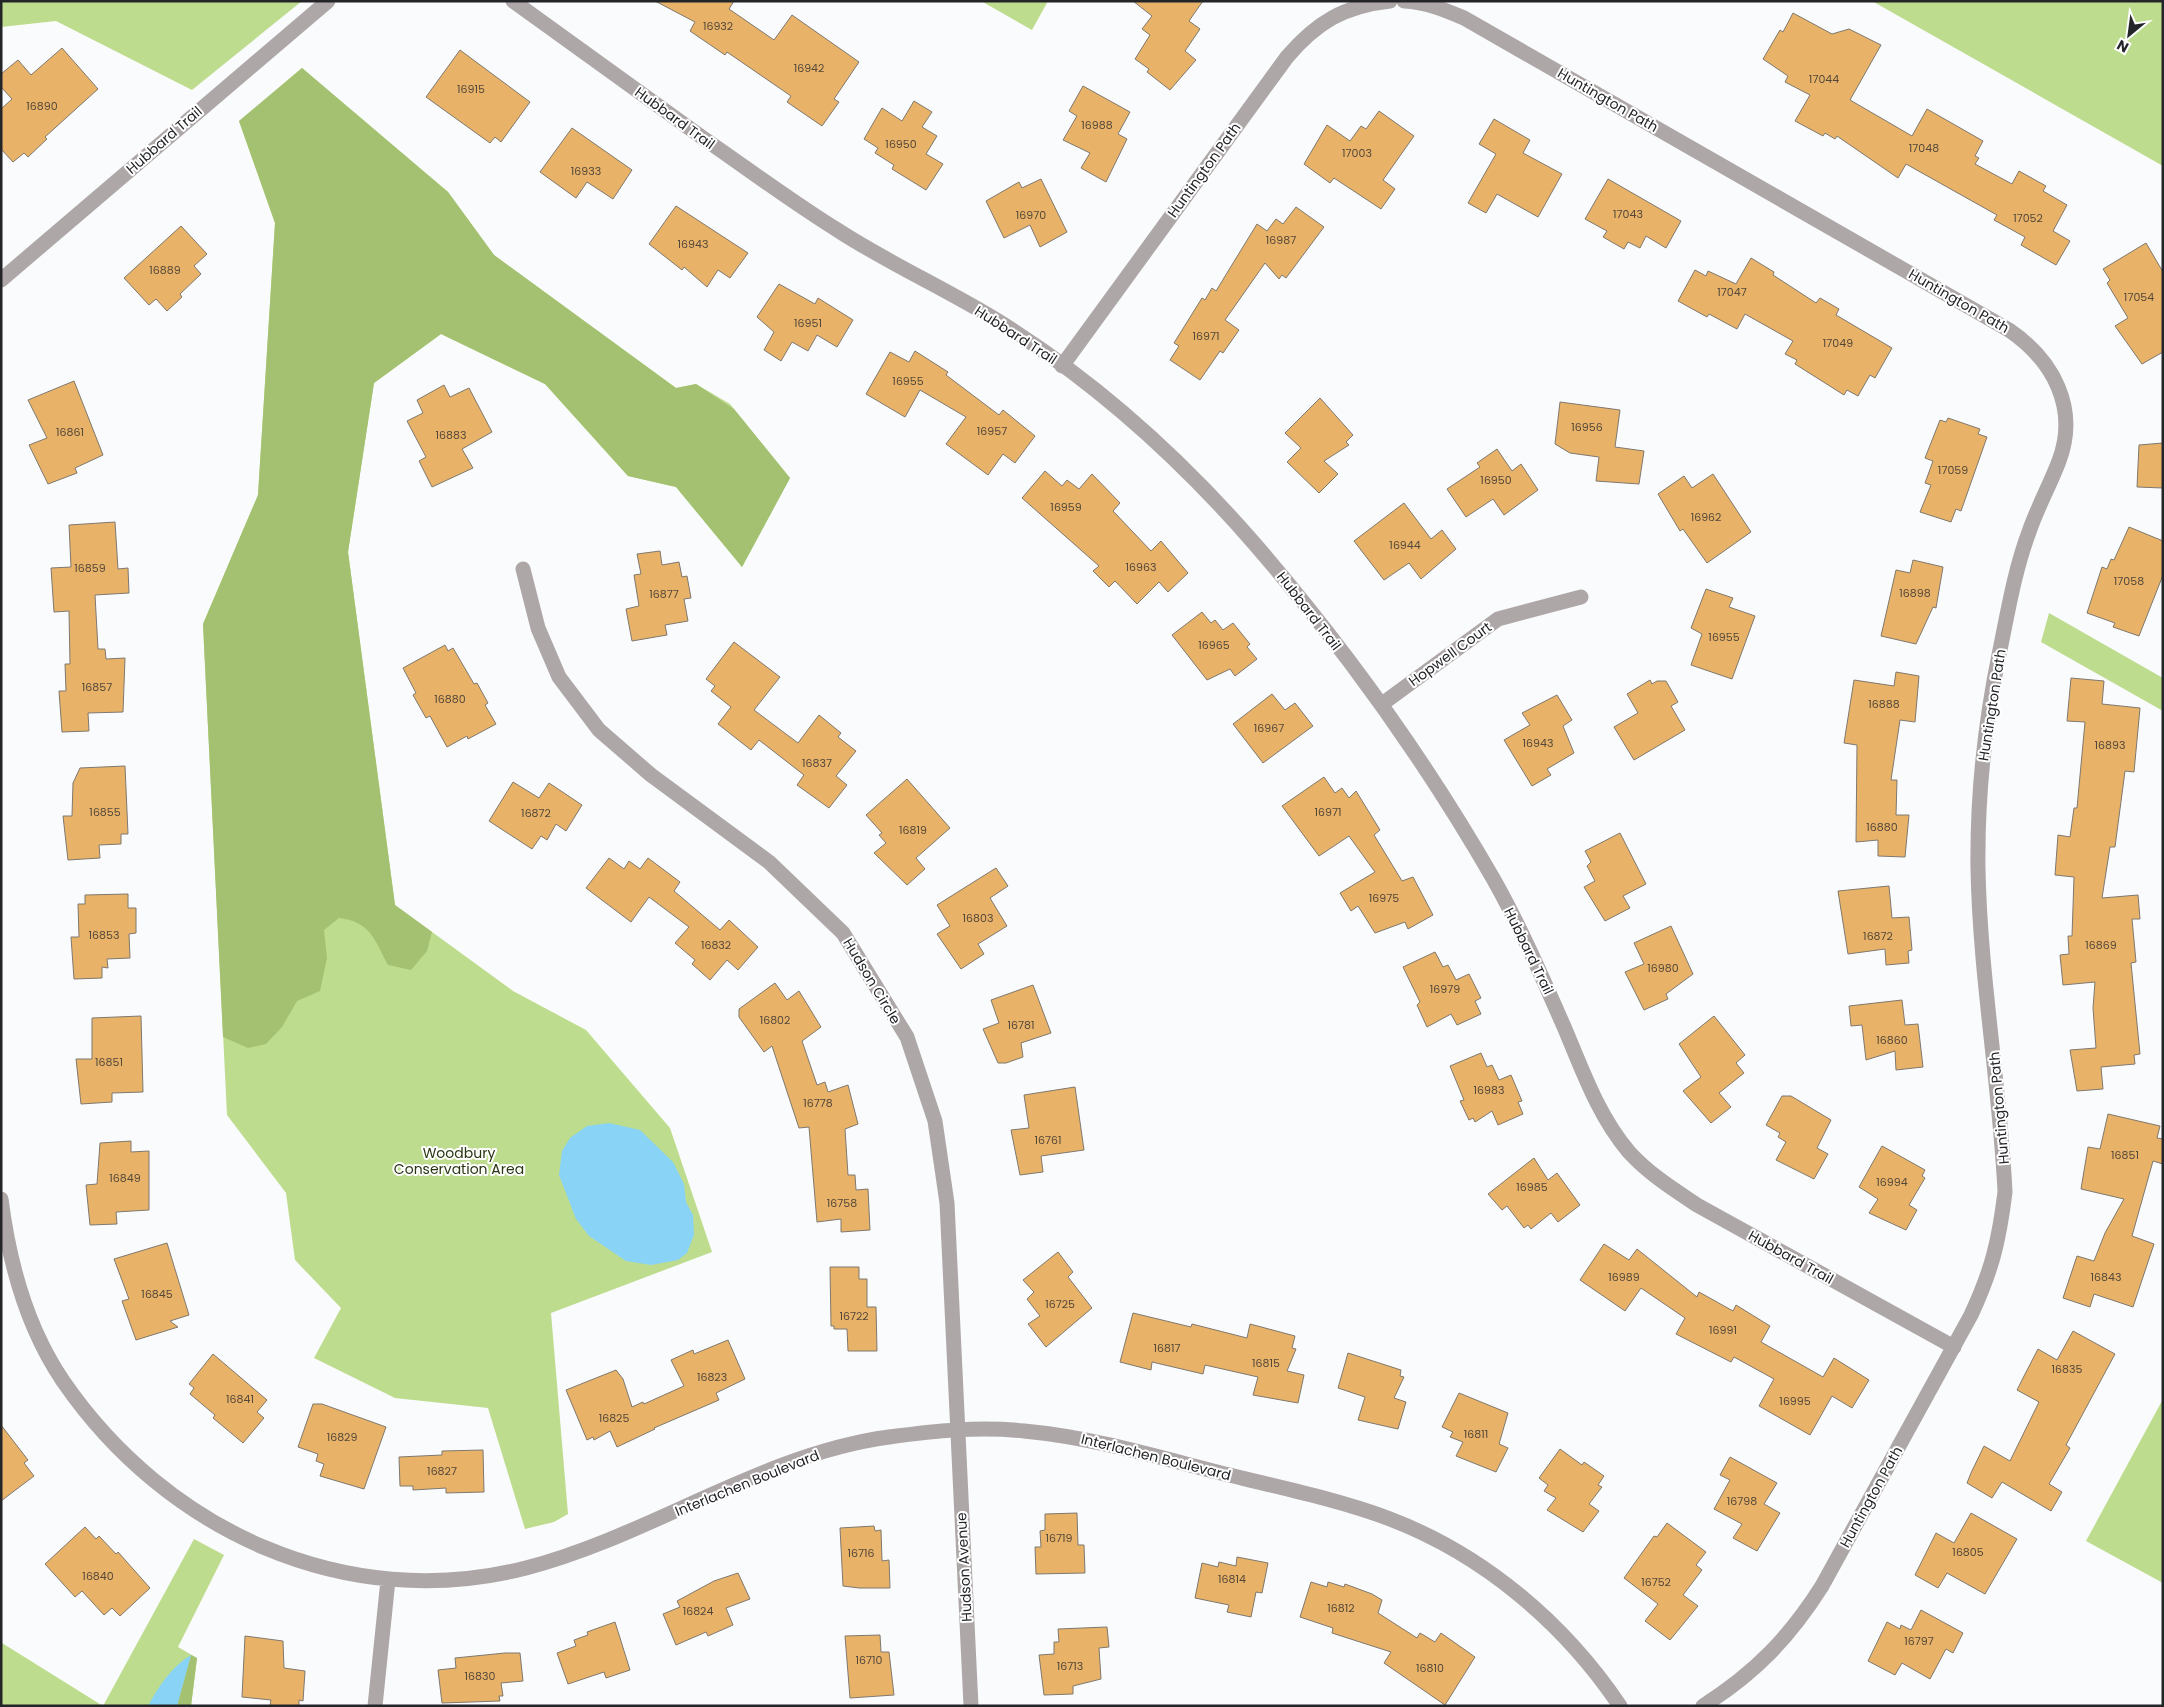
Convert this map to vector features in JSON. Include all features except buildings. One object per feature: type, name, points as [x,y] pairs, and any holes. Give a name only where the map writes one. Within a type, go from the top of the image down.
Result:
[{"type":"street","name":"Hubbard Trail","points":[[1,280],[328,1]]},
{"type":"street","name":"Hubbard Trail","points":[[512,1],[824,222],[904,270],[936,285],[1001,323],[1062,366],[1134,421],[1197,481],[1250,539],[1301,599],[1382,704],[1441,792],[1497,885],[1545,983],[1593,1095],[1605,1118],[1630,1152],[1660,1181],[1697,1205],[1954,1346]]},
{"type":"street","name":"Huntington Path","points":[[1062,366],[1287,57],[1303,38],[1324,22],[1346,11],[1369,2],[1390,1]]},
{"type":"street","name":"Huntington Path","points":[[1404,1],[1418,2],[1442,8],[1464,18],[2009,330],[2027,342],[2041,356],[2054,375],[2065,416],[2065,437],[2060,460],[2028,532],[2014,583],[1986,727],[1980,797],[1978,870],[2005,1192],[2000,1238],[1988,1278],[1954,1346],[1822,1586],[1799,1622],[1772,1654],[1741,1680],[1703,1706]]},
{"type":"street","name":"Hudson Circle","points":[[523,570],[538,628],[560,677],[599,730],[651,775],[769,862],[843,933],[907,1038],[935,1121],[947,1203],[957,1429]]},
{"type":"street","name":"Hopwell Court","points":[[1382,704],[1498,619],[1581,597]]},
{"type":"street","name":"Interlachen Boulevard","points":[[1,1200],[5,1232],[18,1283],[37,1332],[61,1378],[97,1426],[133,1464],[173,1498],[221,1529],[300,1561],[342,1572],[388,1580],[456,1579],[491,1575],[527,1568],[584,1550],[816,1454],[883,1438],[957,1429],[1021,1430],[1089,1440],[1346,1505],[1417,1530],[1454,1550],[1517,1592],[1577,1650],[1620,1706]]},
{"type":"street","name":"Hudson Avenue","points":[[957,1429],[970,1706]]},
{"type":"street","points":[[375,1706],[388,1580]]},
{"type":"green space","points":[[1,1],[302,1],[192,90],[56,21],[1,27]]},
{"type":"green space","points":[[981,1],[1048,1],[1032,30]]},
{"type":"green space","points":[[1872,1],[2163,1],[2163,166]]},
{"type":"green space","name":"Woodbury Conservation Area","points":[[302,68],[448,192],[494,255],[676,388],[696,384],[730,404],[790,478],[742,567],[676,487],[628,476],[545,384],[441,334],[374,383],[348,552],[395,905],[513,991],[586,1030],[670,1128],[712,1252],[551,1313],[568,1514],[554,1522],[525,1529],[488,1408],[395,1398],[314,1358],[341,1308],[295,1260],[286,1193],[227,1115],[203,624],[258,495],[275,223],[239,121]]},
{"type":"green space","points":[[302,68],[448,192],[494,255],[676,388],[696,384],[734,409],[790,478],[742,567],[676,487],[628,476],[545,384],[441,334],[374,383],[348,552],[395,905],[432,932],[427,951],[411,970],[388,965],[375,940],[365,928],[358,923],[339,918],[324,930],[327,958],[320,991],[297,1001],[282,1027],[266,1044],[248,1048],[223,1037],[203,624],[258,495],[275,223],[239,121]]},
{"type":"green space","points":[[2049,613],[2163,678],[2163,711],[2041,642]]},
{"type":"green space","points":[[2163,1399],[2163,1583],[2086,1541]]},
{"type":"green space","points":[[194,1539],[224,1555],[178,1647],[197,1658],[191,1706],[103,1706]]},
{"type":"green space","points":[[2,1643],[103,1706],[1,1706]]},
{"type":"green space","points":[[191,1655],[197,1658],[191,1706],[177,1706]]},
{"type":"water","points":[[609,1123],[640,1130],[673,1162],[684,1184],[686,1202],[693,1215],[694,1235],[687,1253],[678,1260],[651,1265],[626,1261],[589,1236],[576,1219],[559,1175],[562,1151],[570,1138],[587,1126]]},
{"type":"water","points":[[191,1655],[177,1706],[148,1706],[166,1678],[177,1665]]}]
